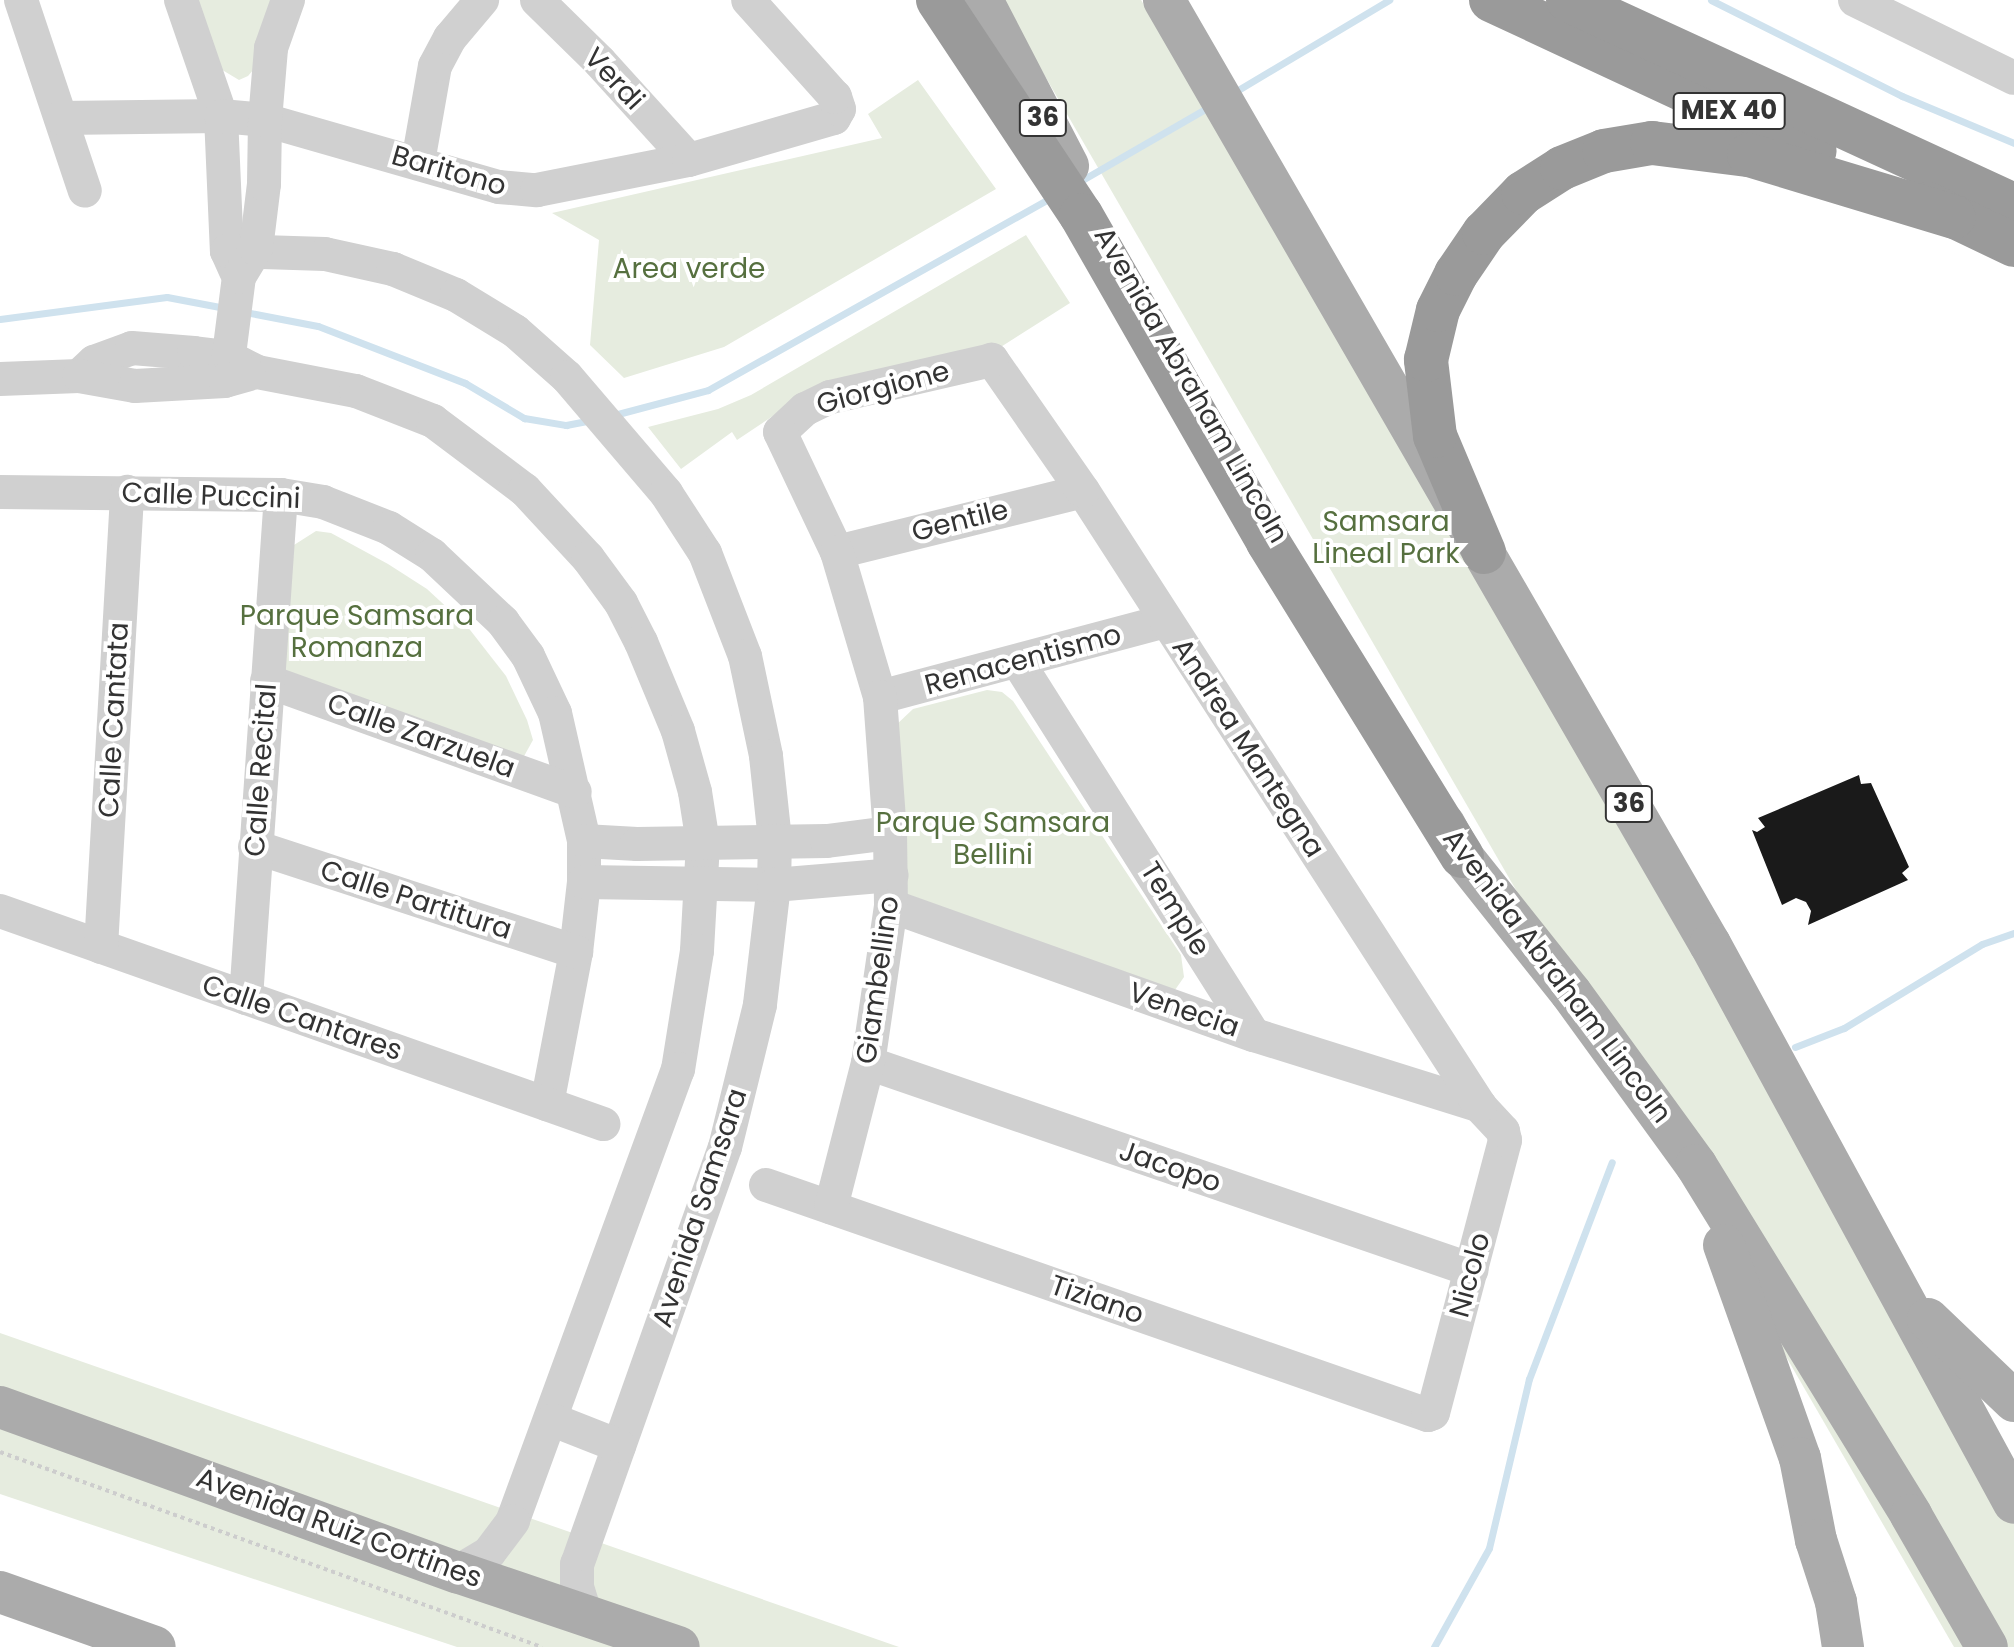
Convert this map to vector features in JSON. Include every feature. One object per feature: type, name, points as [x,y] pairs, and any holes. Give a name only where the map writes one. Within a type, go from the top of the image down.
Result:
[{"type":"highway","points":[[938,0],[1053,170],[1268,542],[1462,856]]},
{"type":"highway","name":"MEX 40","points":[[1568,0],[2014,205]]},
{"type":"highway","name":"MEX 40","points":[[1497,3],[2014,245]]},
{"type":"highway","points":[[1484,552],[1435,436],[1426,360],[1438,310],[1456,274],[1484,233],[1523,193],[1562,168],[1604,151],[1652,143],[1749,155],[1954,217]]},
{"type":"main road","name":"36","points":[[1164,0],[1710,944],[2014,1503]]},
{"type":"main road","name":"Avenida Abraham Lincoln","points":[[984,6],[1099,226],[1462,856],[1571,993],[1696,1165],[1911,1515],[1987,1647]]},
{"type":"main road","points":[[1696,1165],[1800,1458],[1816,1540],[1836,1602],[1843,1647]]},
{"type":"main road","points":[[1892,1281],[1960,1352],[2014,1401]]},
{"type":"main road","name":"Avenida Ruiz Cortines","points":[[0,1407],[457,1572],[679,1647]]},
{"type":"main road","points":[[0,1592],[155,1647]]},
{"type":"street","points":[[21,0],[85,191]]},
{"type":"street","points":[[181,0],[221,116],[241,259],[237,370]]},
{"type":"street","points":[[241,259],[264,184],[271,48],[288,0]]},
{"type":"street","points":[[418,162],[435,66],[450,38],[482,0]]},
{"type":"street","name":"Verdi","points":[[537,0],[600,62],[689,160]]},
{"type":"street","name":"Baritono","points":[[61,118],[221,116],[265,120],[499,187],[524,191],[689,160],[834,118],[839,109],[835,97],[748,0]]},
{"type":"street","points":[[1855,0],[2014,78]]},
{"type":"street","name":"Avenida Samsara","points":[[241,259],[325,254],[359,260],[414,277],[456,295],[515,331],[542,353],[600,412],[687,524],[705,553],[745,656],[757,706],[775,840],[774,885],[760,1005],[725,1147],[577,1564],[577,1587],[585,1614]]},
{"type":"street","points":[[0,379],[79,376],[94,362],[132,348],[356,391],[433,421],[493,462],[556,522],[606,580],[659,679],[691,776],[703,843],[693,982],[678,1069],[553,1420],[506,1534],[489,1553],[457,1572]]},
{"type":"street","name":"Giorgione","points":[[780,433],[805,409],[830,397],[995,362]]},
{"type":"street","name":"Andrea Mantegna","points":[[995,362],[1083,491],[1480,1106],[1503,1131]]},
{"type":"street","name":"Giambellino","points":[[780,433],[837,552],[880,697],[890,833],[892,890],[868,1063],[831,1207]]},
{"type":"street","name":"Gentile","points":[[837,552],[1083,491]]},
{"type":"street","name":"Calle Puccini","points":[[0,492],[281,495],[323,502],[365,517],[432,555],[503,622],[543,684],[575,792],[584,841],[584,882],[576,952],[547,1104]]},
{"type":"street","name":"Calle Cantata","points":[[101,947],[127,492]]},
{"type":"street","name":"Calle Recital","points":[[246,998],[281,495]]},
{"type":"street","name":"Renacentismo","points":[[880,697],[1166,621]]},
{"type":"street","name":"Temple","points":[[1018,662],[1254,1035]]},
{"type":"street","name":"Calle Zarzuela","points":[[267,681],[575,792]]},
{"type":"street","points":[[584,841],[827,841],[890,833]]},
{"type":"street","name":"Calle Partitura","points":[[255,847],[576,952]]},
{"type":"street","points":[[584,882],[774,885],[835,882],[892,890]]},
{"type":"street","name":"Venecia","points":[[892,890],[1254,1035],[1480,1106]]},
{"type":"street","name":"Calle Cantares","points":[[0,911],[603,1124]]},
{"type":"street","name":"Jacopo","points":[[868,1063],[1472,1270]]},
{"type":"street","name":"Nicolo","points":[[1428,1415],[1433,1413],[1472,1270],[1505,1140],[1503,1131]]},
{"type":"street","name":"Tiziano","points":[[766,1185],[1428,1415]]},
{"type":"street","points":[[553,1420],[619,1446]]},
{"type":"path","points":[[0,1452],[542,1647]]},
{"type":"green space","points":[[197,0],[274,0],[254,69],[248,76],[239,80],[219,68]]},
{"type":"green space","name":"Samsara Lineal Park","points":[[1001,0],[1141,0],[1444,508],[2014,1524],[2014,1647],[1954,1647]]},
{"type":"green space","name":"Area verde","points":[[918,80],[996,189],[724,347],[624,378],[590,345],[599,240],[552,213],[882,138],[868,114]]},
{"type":"green space","points":[[1026,235],[1070,303],[996,350],[785,408],[737,440],[732,432],[681,469],[648,427],[718,409],[751,395]]},
{"type":"green space","name":"Parque Samsara Romanza","points":[[316,531],[331,533],[388,564],[427,589],[467,626],[506,676],[527,720],[533,740],[523,758],[284,676],[294,545]]},
{"type":"green space","name":"Parque Samsara Bellini","points":[[987,690],[1002,692],[1013,701],[1181,955],[1184,977],[1175,990],[908,901],[895,726],[913,709]]},
{"type":"green space","points":[[0,1333],[899,1647],[457,1647],[0,1494]]},
{"type":"building","points":[[1859,775],[1861,784],[1871,783],[1909,867],[1902,873],[1908,880],[1808,925],[1811,911],[1806,902],[1796,898],[1782,905],[1752,830],[1757,832],[1765,827],[1758,818]]},
{"type":"waterway","points":[[1233,93],[1389,0]]},
{"type":"waterway","points":[[1711,0],[1902,96],[2014,143]]},
{"type":"waterway","points":[[1077,183],[1212,105]]},
{"type":"waterway","points":[[614,415],[708,390],[1052,197]]},
{"type":"waterway","points":[[0,319],[167,297],[225,308]]},
{"type":"waterway","points":[[245,312],[318,326],[465,383],[524,418],[566,425],[591,420]]},
{"type":"waterway","points":[[1795,1047],[1844,1028],[1982,944],[2014,933]]},
{"type":"waterway","points":[[1434,1647],[1489,1548],[1529,1379],[1612,1162]]}]
